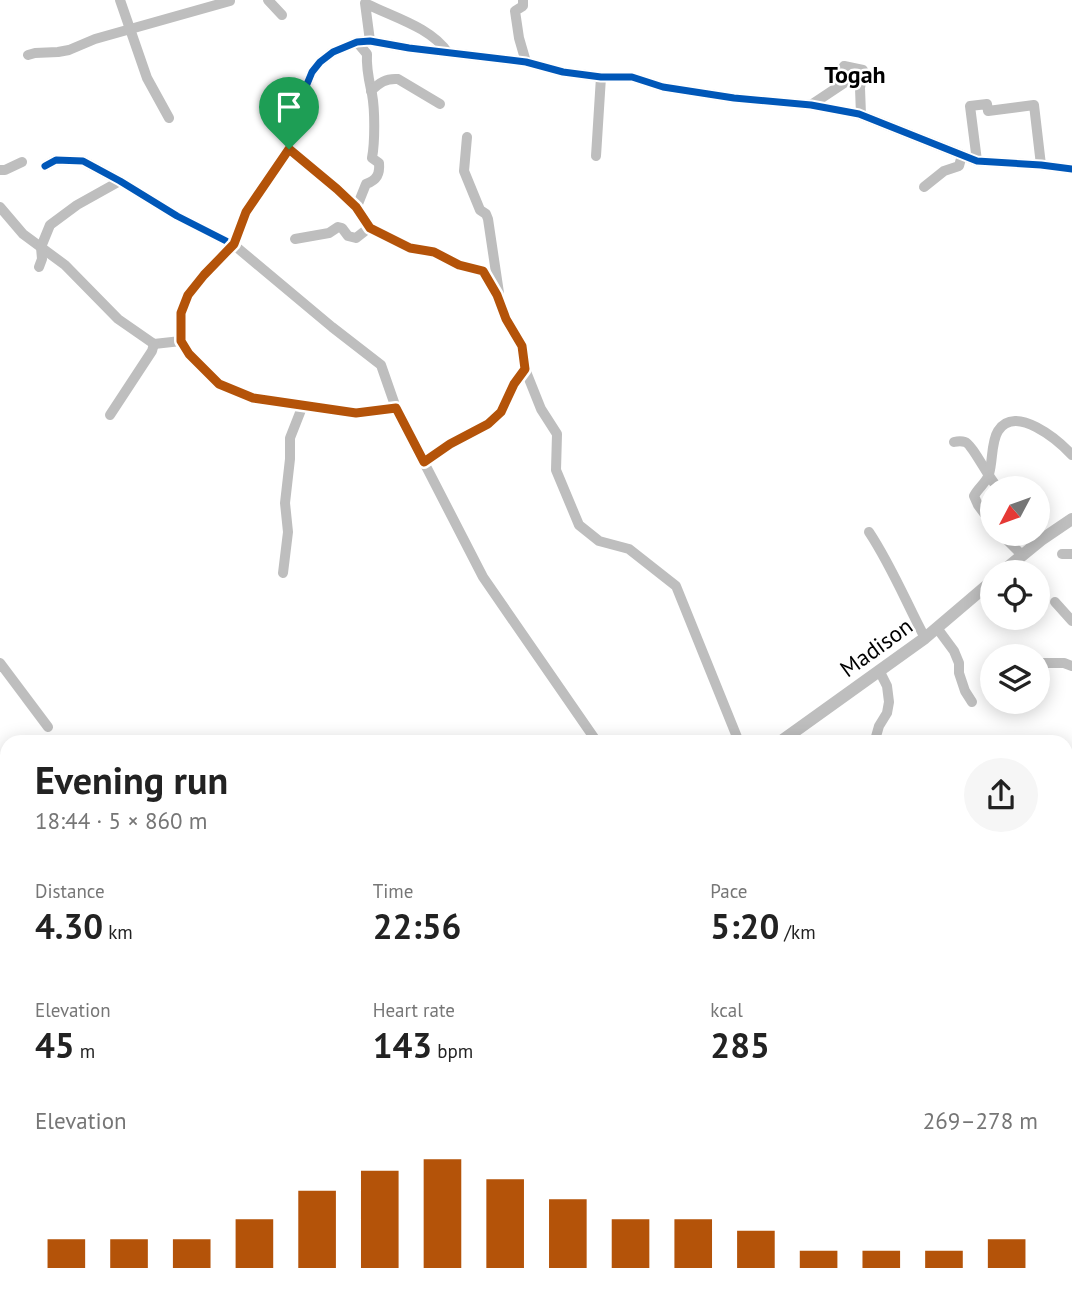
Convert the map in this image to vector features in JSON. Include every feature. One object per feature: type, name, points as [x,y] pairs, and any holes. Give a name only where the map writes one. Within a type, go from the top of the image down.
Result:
[{"type":"street","points":[[120,0],[147,78],[169,118]]},
{"type":"street","points":[[268,0],[282,15]]},
{"type":"street","points":[[523,0],[523,6],[516,11],[519,38],[526,61]]},
{"type":"street","points":[[28,55],[69,50],[95,39],[230,1]]},
{"type":"street","points":[[365,2],[429,33],[448,53]]},
{"type":"street","points":[[365,2],[370,41]]},
{"type":"street","points":[[396,408],[356,413],[253,398],[219,384],[189,354],[181,341],[181,313],[188,295],[234,244],[246,212],[289,149],[312,72],[333,52],[357,42],[370,41],[526,61],[563,72],[601,77],[632,77],[663,87],[734,98],[811,105],[861,115],[977,161],[1072,169]]},
{"type":"street","points":[[357,42],[367,54],[366,69],[375,118],[372,158],[379,163],[380,172],[373,181],[366,184],[358,210]]},
{"type":"street","points":[[811,105],[844,83],[845,66],[863,70],[860,88],[861,115]]},
{"type":"street","points":[[596,156],[601,77]]},
{"type":"street","points":[[371,91],[385,80],[398,79],[440,104]]},
{"type":"street","points":[[977,161],[970,106],[987,104],[988,111],[1034,105],[1041,165]]},
{"type":"street","points":[[467,137],[464,171],[480,210],[488,219],[500,304]]},
{"type":"street","points":[[289,149],[337,189],[358,210],[370,228],[410,248],[434,252],[459,265],[483,271],[522,346],[525,369],[541,409],[557,434],[556,470],[579,525],[599,541],[629,549],[676,586],[736,735]]},
{"type":"street","points":[[923,187],[944,171],[959,166],[962,155]]},
{"type":"street","points":[[45,166],[56,160],[83,161],[177,216],[234,244],[381,365],[396,408],[483,577],[592,735]]},
{"type":"street","points":[[0,181],[3,170],[22,162]]},
{"type":"street","points":[[39,267],[42,259],[41,247],[50,225],[77,205],[120,181]]},
{"type":"street","points":[[0,207],[23,234],[65,265],[118,319],[154,344],[181,341]]},
{"type":"street","points":[[295,239],[329,233],[338,227],[348,236],[356,238],[370,228]]},
{"type":"street","points":[[110,415],[154,344]]},
{"type":"street","points":[[424,462],[450,444],[488,424],[501,412],[514,384],[525,369]]},
{"type":"street","points":[[283,573],[288,532],[285,503],[290,438],[303,405]]},
{"type":"street","points":[[989,476],[997,432],[1012,421],[1023,421],[1039,429],[1063,445],[1072,455]]},
{"type":"street","points":[[954,442],[964,441],[970,444],[988,476]]},
{"type":"street","points":[[980,487],[974,496],[980,508]]},
{"type":"street","points":[[1050,531],[1072,519]]},
{"type":"street","points":[[869,532],[885,557],[925,638]]},
{"type":"street","points":[[1013,546],[1022,555]]},
{"type":"street","points":[[1016,560],[1030,546]]},
{"type":"street","name":"Madison","points":[[790,735],[925,638],[980,591]]},
{"type":"street","points":[[1055,602],[1072,621]]},
{"type":"street","points":[[937,628],[954,651],[962,682],[972,702]]},
{"type":"street","points":[[0,663],[48,727]]},
{"type":"street","points":[[1050,663],[1072,666]]},
{"type":"street","points":[[876,735],[889,702],[887,685],[880,672]]},
{"type":"cycle path","points":[[424,462],[488,424],[501,412],[514,384],[525,369],[522,346],[483,271],[459,265],[434,252],[410,249],[370,227],[356,207],[289,149],[312,72],[333,52],[357,42],[370,41],[526,62],[563,72],[601,77],[632,77],[663,87],[734,98],[811,105],[859,114],[977,161],[1072,169]]},
{"type":"cycle path","points":[[45,166],[56,160],[83,161],[177,216],[234,245],[188,295],[181,313],[181,341],[189,354],[219,384],[253,398],[356,413],[396,408]]},
{"type":"district","name":"Togah","points":[[855,74]]},
{"type":"route","points":[[289,149],[356,207],[370,228],[410,248],[434,252],[459,265],[483,271],[522,346],[525,369],[514,384],[501,412],[488,424],[450,444],[424,462],[396,408],[356,413],[253,398],[219,384],[189,354],[181,341],[181,313],[188,295],[234,244],[246,212],[289,149]]}]
